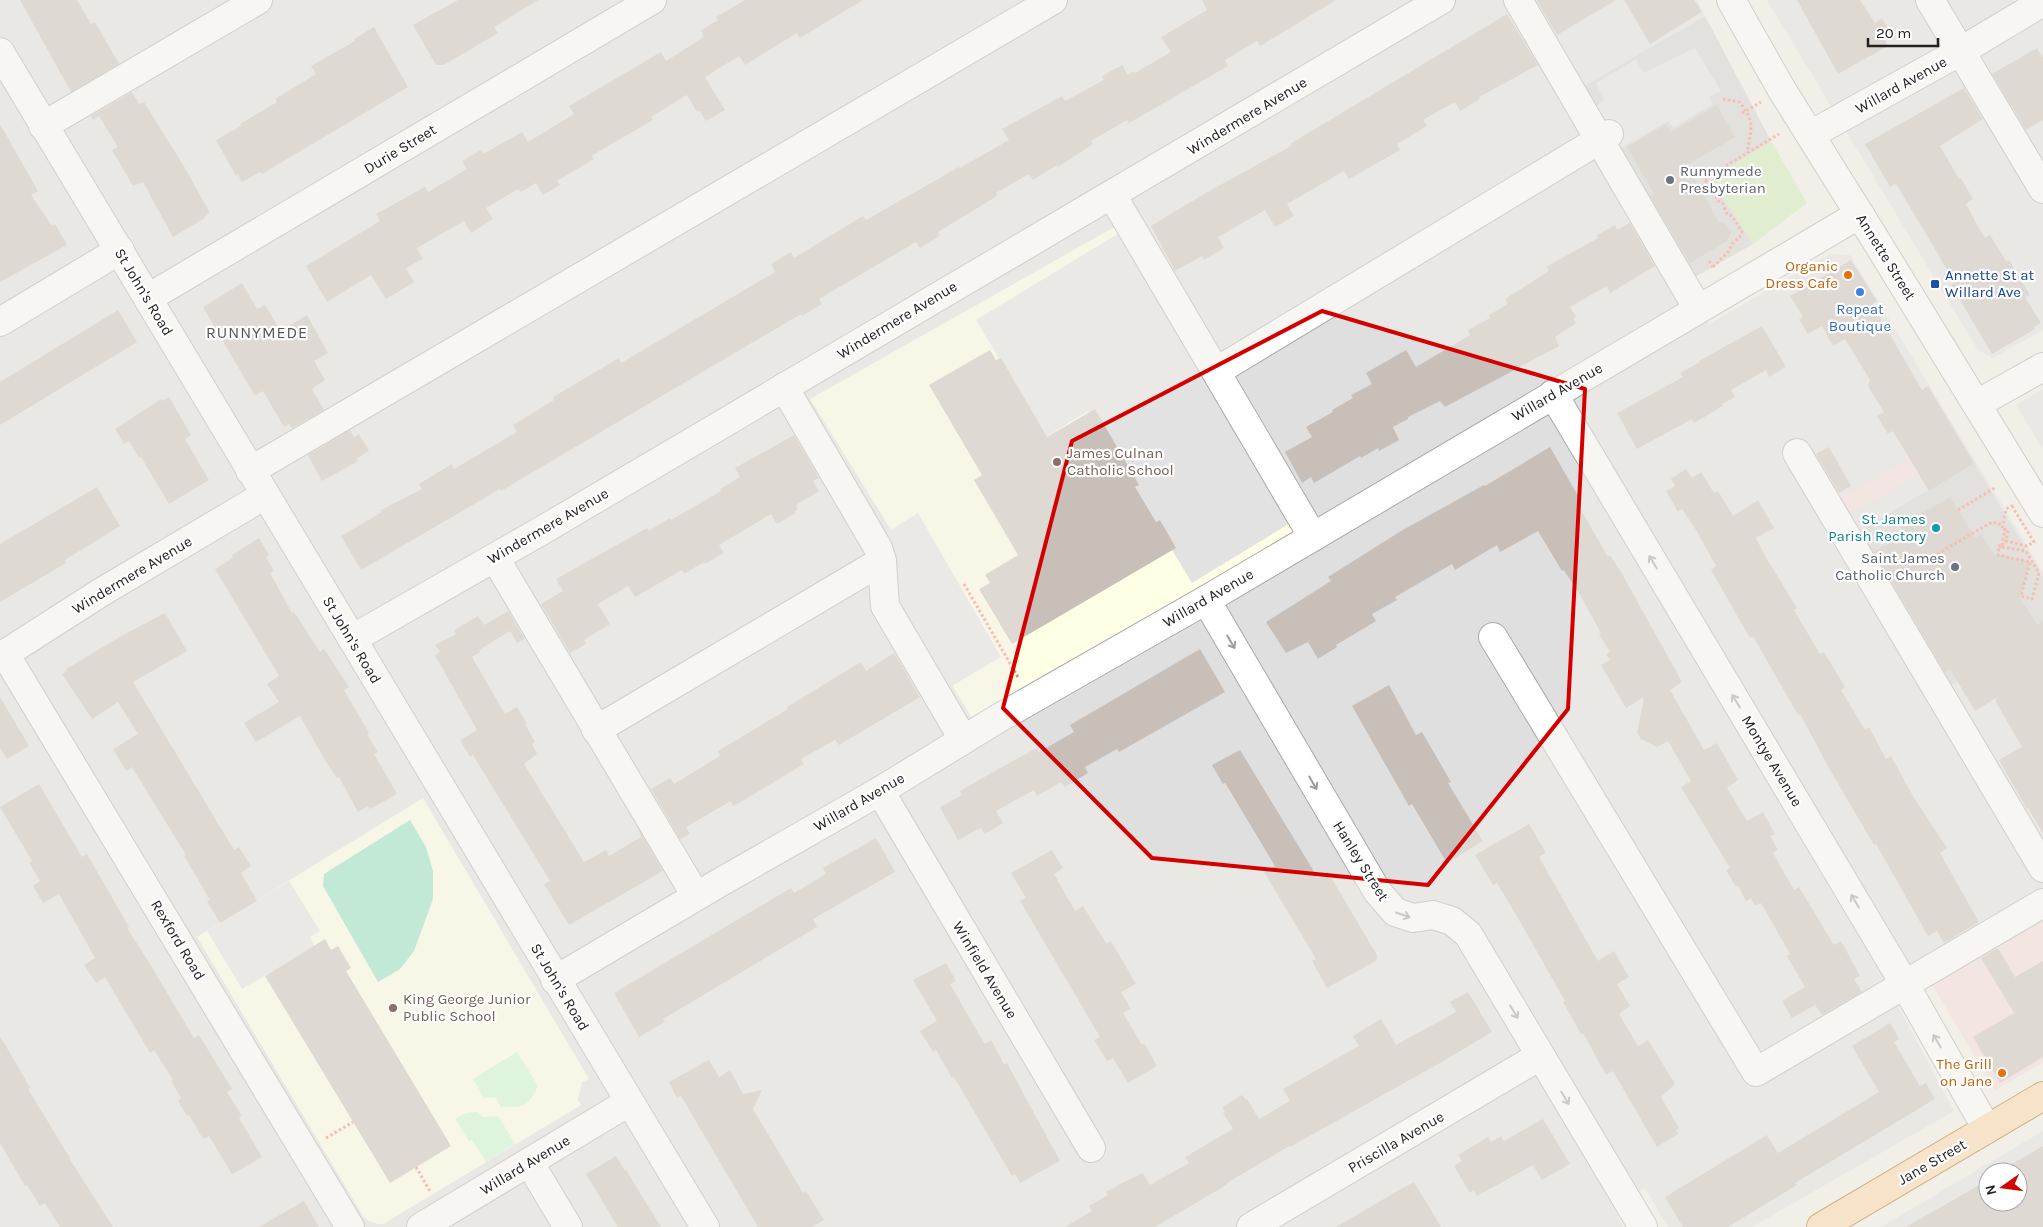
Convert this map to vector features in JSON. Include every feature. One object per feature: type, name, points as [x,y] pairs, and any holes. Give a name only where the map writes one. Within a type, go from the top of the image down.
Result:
[{"type":"main road","name":"Jane Street","points":[[1821,1227],[2043,1096]]},
{"type":"street","points":[[43,126],[258,0]]},
{"type":"street","name":"Durie Street","points":[[148,298],[652,0]]},
{"type":"street","points":[[250,471],[1053,0]]},
{"type":"street","name":"Windermere Avenue","points":[[352,639],[495,558],[1442,0]]},
{"type":"street","points":[[1518,0],[1604,137],[1698,309]]},
{"type":"street","name":"Annette Street","points":[[1731,0],[1782,90],[2043,513]]},
{"type":"street","points":[[1930,0],[2042,185]]},
{"type":"street","name":"Willard Avenue","points":[[1810,135],[1961,51],[2043,2]]},
{"type":"street","name":"St John's Road","points":[[0,52],[555,980],[705,1227]]},
{"type":"street","points":[[1217,371],[1604,137]]},
{"type":"street","points":[[1112,195],[1313,537]]},
{"type":"street","name":"Willard Avenue","points":[[555,980],[696,896],[880,791],[963,739],[1206,600],[1860,214]]},
{"type":"street","points":[[0,322],[120,250]]},
{"type":"street","points":[[1977,404],[2043,367]]},
{"type":"street","points":[[784,387],[878,548],[882,560],[885,606],[963,739]]},
{"type":"street","name":"Montye Avenue","points":[[1553,394],[1904,983],[1988,1129]]},
{"type":"street","points":[[1798,453],[2043,868]]},
{"type":"street","name":"Windermere Avenue","points":[[3,655],[100,593],[265,495]]},
{"type":"street","points":[[495,558],[696,896]]},
{"type":"street","points":[[596,730],[882,560]]},
{"type":"street","name":"Hanley Street","points":[[1206,600],[1377,891],[1395,912],[1413,918],[1433,914],[1452,921],[1468,934],[1643,1227]]},
{"type":"street","points":[[1492,636],[1756,1072],[2043,902]]},
{"type":"street","name":"Rexford Road","points":[[3,655],[350,1227]]},
{"type":"street","name":"Winfield Avenue","points":[[880,791],[1090,1148]]},
{"type":"street","name":"Priscilla Avenue","points":[[1251,1227],[1540,1056]]},
{"type":"street","name":"Willard Avenue","points":[[421,1227],[629,1102]]},
{"type":"street","points":[[529,1162],[568,1227]]},
{"type":"path","points":[[1723,99],[1739,102],[1747,110],[1752,123],[1747,154]]},
{"type":"path","points":[[1742,113],[1763,101]]},
{"type":"path","points":[[1713,268],[1728,252],[1732,242],[1740,237],[1742,232],[1732,216],[1727,214],[1723,204],[1717,200],[1716,191],[1704,179],[1782,132]]},
{"type":"path","points":[[1958,510],[1995,488]]},
{"type":"path","points":[[2002,547],[2004,529],[2002,529],[2006,509],[2012,506],[2034,542],[2026,546],[2006,541],[2008,530],[2004,529]]},
{"type":"path","points":[[1920,564],[1992,522],[2003,525]]},
{"type":"path","points":[[2013,548],[2014,543]]},
{"type":"path","points":[[1999,546],[2002,547],[2026,551],[2039,573],[2032,599],[2021,596],[2030,562],[1998,555],[1999,546]]},
{"type":"path","points":[[964,584],[1022,685]]},
{"type":"path","points":[[324,1140],[353,1122]]},
{"type":"path","points":[[416,1167],[434,1197]]},
{"type":"highlighted area","points":[[1322,311],[1585,389],[1568,709],[1428,885],[1152,858],[1003,708],[1072,441]]},
{"type":"shaded area","points":[[0,0],[1697,0],[1705,16],[1577,90],[1688,281],[1709,324],[1830,254],[1850,255],[2043,572],[2043,836],[2030,844],[2043,865],[2043,901],[1891,993],[1954,1111],[1752,1227],[1668,1227],[1645,1188],[1613,1206],[1623,1227],[0,1227]]},
{"type":"shaded area","points":[[1767,0],[2043,0],[2043,330],[1993,358],[1978,350]]},
{"type":"shaded area","points":[[1705,16],[1771,141],[1711,178],[1753,244],[1688,281],[1577,90]]},
{"type":"shaded area","points":[[1695,48],[1721,91],[1709,97],[1713,104],[1673,128],[1668,121],[1614,153],[1589,111],[1604,101],[1596,83],[1636,59],[1643,73]]},
{"type":"shaded area","name":"James Culnan Catholic School","points":[[1118,225],[1305,526],[971,717],[899,596],[906,554],[810,399]]},
{"type":"shaded area","points":[[1119,233],[1292,522],[1192,583],[1088,411],[1046,437],[976,320]]},
{"type":"shaded area","points":[[2043,389],[2043,449],[2016,405]]},
{"type":"shaded area","points":[[1956,431],[1965,448],[1843,518],[1834,502]]},
{"type":"shaded area","name":"Saint James Catholic Church","points":[[1974,463],[2043,577],[2043,631],[1946,688],[1854,534]]},
{"type":"shaded area","points":[[918,513],[1001,657],[945,690],[892,596],[899,563],[881,536]]},
{"type":"shaded area","name":"King George Junior Public School","points":[[423,798],[589,1079],[582,1082],[578,1100],[581,1105],[383,1224],[378,1224],[368,1221],[363,1216],[197,937]]},
{"type":"shaded area","points":[[289,881],[320,931],[310,937],[315,946],[242,989],[207,931]]},
{"type":"shaded area","points":[[2043,901],[2043,1063],[1995,1090],[1925,973]]},
{"type":"shaded area","points":[[2043,1131],[2043,1227],[1881,1227],[1978,1170],[1978,1212],[2028,1212],[2028,1162],[1991,1162]]},
{"type":"green space","points":[[1771,141],[1807,203],[1753,244],[1711,178]]},
{"type":"green space","points":[[410,820],[426,847],[433,871],[433,899],[414,951],[400,969],[378,982],[323,886],[324,874]]},
{"type":"green space","points":[[517,1052],[538,1086],[531,1099],[524,1105],[501,1107],[495,1097],[484,1098],[473,1079]]},
{"type":"green space","points":[[478,1112],[482,1117],[498,1116],[515,1144],[486,1162],[472,1140],[469,1141],[455,1119],[466,1113]]},
{"type":"building","points":[[20,0],[77,0],[91,24],[95,22],[119,64],[71,92]]},
{"type":"building","points":[[458,0],[538,0],[494,27],[498,33],[444,65],[436,65],[413,25]]},
{"type":"building","points":[[745,0],[863,0],[800,38],[797,33],[745,65],[739,56],[705,77],[725,110],[706,121],[700,111],[697,112],[687,95],[651,117],[653,120],[591,156],[594,159],[557,181],[560,185],[543,195],[536,183],[521,192],[518,189],[486,208],[493,219],[471,233],[464,221],[417,248],[423,259],[406,268],[414,282],[386,299],[371,275],[327,302],[306,266],[380,221],[376,214],[425,187],[428,192],[467,169],[462,161],[481,150],[483,154],[522,132],[528,142],[574,114],[569,106],[661,52],[666,61],[704,37],[701,30],[718,20],[716,17]]},
{"type":"building","points":[[1202,0],[1336,0],[1260,46],[1257,41],[1225,60],[1228,66],[1129,123],[1127,120],[1091,141],[1093,144],[1058,167],[1057,165],[1033,180],[1029,174],[996,193],[997,196],[938,232],[940,236],[920,248],[916,242],[819,299],[822,304],[802,316],[801,314],[501,491],[500,489],[361,570],[341,536],[382,512],[381,510],[422,489],[419,484],[452,464],[454,469],[517,432],[513,425],[554,400],[553,397],[619,358],[621,363],[775,272],[771,264],[791,252],[794,258],[863,216],[866,220],[1009,140],[1002,129],[1062,96],[1065,101],[1104,80],[1102,76],[1122,65],[1128,75],[1134,71],[1135,73],[1171,52],[1161,37],[1207,10]]},
{"type":"building","points":[[1616,0],[1557,35],[1537,1]]},
{"type":"building","points":[[1624,0],[1694,0],[1702,12],[1650,44]]},
{"type":"building","points":[[1797,0],[1860,0],[1875,23],[1882,18],[1891,34],[1884,38],[1888,46],[1838,74]]},
{"type":"building","points":[[1507,14],[1538,65],[1479,97],[1480,99],[1460,111],[1455,102],[1423,120],[1427,126],[1397,144],[1400,150],[1349,179],[1344,171],[1287,204],[1294,216],[1275,227],[1265,210],[1218,237],[1224,248],[1204,260],[1202,256],[1175,271],[1151,226],[1291,146],[1290,144]]},
{"type":"building","points":[[374,27],[408,87],[262,174],[260,172],[242,182],[238,174],[236,176],[216,140],[241,126],[240,124],[277,102],[275,99],[316,74],[311,66],[355,41],[354,39]]},
{"type":"building","points":[[2037,48],[2043,58],[2043,120],[2026,130],[1992,74]]},
{"type":"building","points":[[1964,88],[1983,119],[1940,146],[1973,199],[1966,204],[1975,221],[1985,238],[1990,235],[2006,261],[2009,260],[2030,295],[2025,297],[2041,323],[2034,327],[2035,329],[1992,354],[1951,285],[1954,283],[1938,254],[1896,184],[1890,187],[1865,144]]},
{"type":"building","points":[[132,92],[139,104],[144,102],[185,168],[210,213],[173,237],[143,182],[133,186],[112,150],[118,147],[99,116],[93,120],[91,116]]},
{"type":"building","name":"Runnymede Presbyterian","points":[[1717,105],[1735,137],[1687,165],[1718,221],[1727,225],[1731,232],[1727,241],[1690,263],[1650,196],[1654,194],[1627,147],[1666,124],[1671,132]]},
{"type":"building","points":[[0,124],[38,191],[31,195],[52,226],[55,224],[67,245],[0,282]]},
{"type":"building","points":[[1630,223],[1655,266],[1610,293],[1607,286],[1570,307],[1576,317],[1573,319],[1576,323],[1555,337],[1559,346],[1445,407],[1440,401],[1408,417],[1408,419],[1393,427],[1399,440],[1379,451],[1378,448],[1361,458],[1360,456],[1314,483],[1311,477],[1302,483],[1285,452],[1312,437],[1306,427],[1353,398],[1351,395],[1372,384],[1366,373],[1406,350],[1416,367],[1470,335],[1468,330],[1490,318],[1489,315],[1508,304],[1505,299],[1549,271],[1546,267],[1598,238],[1597,235],[1615,225],[1617,230]]},
{"type":"building","points":[[1851,260],[1877,301],[1872,304],[1922,390],[1928,386],[1974,463],[1929,491],[1893,431],[1888,434],[1877,416],[1884,412],[1868,386],[1870,380],[1845,339],[1833,346],[1822,326],[1808,334],[1799,319],[1803,317],[1790,296]]},
{"type":"building","points":[[242,283],[257,309],[265,305],[281,331],[307,315],[328,353],[314,361],[325,380],[312,389],[324,410],[292,428],[289,424],[284,427],[263,391],[255,396],[203,307]]},
{"type":"building","points":[[118,310],[137,342],[0,425],[0,382]]},
{"type":"building","points":[[1762,326],[1786,367],[1769,377],[1766,370],[1731,390],[1735,397],[1722,404],[1723,406],[1694,423],[1692,419],[1637,449],[1617,413],[1683,377],[1680,373]]},
{"type":"building","points":[[990,350],[996,360],[1001,358],[1047,437],[1095,409],[1139,485],[1135,487],[1156,522],[1160,520],[1176,548],[1012,644],[979,589],[990,583],[985,575],[1018,555],[974,480],[982,475],[929,385]]},
{"type":"building","points":[[169,397],[191,435],[185,439],[209,480],[169,504],[141,457],[139,458],[129,441],[124,444],[115,429],[161,399],[162,401]]},
{"type":"building","points":[[350,430],[354,437],[359,434],[369,451],[356,459],[358,461],[322,481],[308,455]]},
{"type":"building","points":[[794,435],[819,478],[813,481],[819,491],[796,505],[798,509],[795,511],[796,513],[777,524],[771,514],[719,545],[724,553],[705,564],[704,562],[684,574],[682,570],[635,597],[628,586],[598,604],[610,624],[584,640],[586,644],[570,653],[541,604],[563,591],[556,579],[647,528],[649,531],[670,518],[671,520],[721,491],[720,489],[740,477],[735,468]]},
{"type":"building","points":[[1550,447],[1581,501],[1577,503],[1608,557],[1610,555],[1621,572],[1682,682],[1670,690],[1704,750],[1717,743],[1738,780],[1727,788],[1747,821],[1763,812],[1775,834],[1770,836],[1778,850],[1773,853],[1794,890],[1799,887],[1834,945],[1841,941],[1860,976],[1854,979],[1862,992],[1822,1015],[1815,1005],[1792,1018],[1782,1001],[1805,987],[1787,956],[1790,954],[1761,903],[1755,906],[1751,898],[1746,901],[1738,885],[1736,887],[1726,870],[1730,868],[1681,787],[1691,781],[1668,741],[1657,747],[1641,739],[1637,733],[1644,697],[1626,708],[1601,665],[1610,660],[1606,654],[1610,652],[1599,634],[1601,633],[1580,595],[1564,570],[1562,571],[1538,531],[1500,552],[1497,545],[1455,570],[1452,564],[1395,597],[1397,600],[1372,614],[1376,621],[1336,645],[1337,647],[1318,659],[1308,642],[1286,653],[1266,622],[1331,581],[1328,577],[1401,531],[1485,486]]},
{"type":"building","points":[[1829,447],[1851,486],[1839,493],[1816,454]]},
{"type":"building","points":[[1686,469],[1692,478],[1701,472],[1714,493],[1718,491],[1733,516],[1758,500],[1774,528],[1756,538],[1764,554],[1797,608],[1794,610],[1820,654],[1824,652],[1845,687],[1841,690],[1865,730],[1869,727],[1886,759],[1891,756],[1914,798],[1947,848],[1940,853],[1979,922],[1944,943],[1937,931],[1928,936],[1876,844],[1874,845],[1830,770],[1800,714],[1798,715],[1753,636],[1750,638],[1711,570],[1716,566],[1696,530],[1682,509],[1678,512],[1666,491],[1675,486],[1671,479]]},
{"type":"building","points":[[97,487],[120,526],[65,560],[66,563],[0,602],[0,544]]},
{"type":"building","name":"Saint James Catholic Church","points":[[1950,497],[1975,538],[1981,534],[1994,554],[2030,562],[2020,598],[2037,625],[2043,621],[2043,833],[1999,760],[2022,747],[1996,702],[1996,698],[1975,711],[1950,669],[1945,672],[1874,552],[1905,533],[1901,526]]},
{"type":"building","points":[[259,538],[269,555],[266,557],[274,571],[270,573],[292,613],[294,612],[320,652],[324,649],[349,687],[344,690],[369,733],[367,734],[378,752],[374,754],[397,794],[370,809],[368,806],[358,812],[339,777],[337,778],[326,762],[300,716],[256,742],[244,723],[279,702],[267,684],[279,676],[215,569],[233,558],[232,555]]},
{"type":"building","points":[[508,611],[525,639],[517,643],[510,631],[479,650],[480,652],[472,657],[505,714],[517,707],[527,723],[525,724],[535,742],[532,744],[537,754],[524,764],[584,862],[606,850],[609,856],[641,837],[638,828],[663,871],[569,925],[544,884],[550,881],[473,755],[470,757],[460,740],[477,730],[435,655],[440,652],[435,645],[456,634],[454,630],[478,616],[484,625]]},
{"type":"building","points":[[165,613],[187,651],[133,682],[234,850],[239,847],[251,866],[241,873],[257,901],[220,923],[207,901],[210,900],[184,856],[186,855],[132,767],[126,771],[113,749],[138,734],[118,702],[92,719],[62,674],[67,671],[66,669],[123,635]]},
{"type":"building","points":[[1200,649],[1225,692],[1119,752],[1117,749],[1085,767],[1088,773],[1065,787],[1061,782],[1037,796],[1034,790],[996,811],[1003,823],[985,834],[981,828],[958,840],[940,807],[962,795],[960,791],[1037,748],[1039,752],[1074,732],[1070,725]]},
{"type":"building","points":[[894,653],[920,697],[839,745],[835,740],[801,759],[804,764],[746,799],[733,806],[731,801],[686,827],[690,834],[680,839],[651,789],[670,778],[674,784],[720,756],[718,751],[861,662],[866,671]]},
{"type":"building","points":[[1389,685],[1416,735],[1422,732],[1451,782],[1448,783],[1483,841],[1447,863],[1412,804],[1409,806],[1352,706]]},
{"type":"building","points":[[0,697],[29,746],[7,759],[0,748]]},
{"type":"building","points":[[1240,750],[1318,878],[1328,872],[1378,957],[1376,958],[1377,960],[1327,988],[1312,961],[1316,959],[1264,872],[1275,866],[1227,786],[1225,783],[1223,784],[1212,765]]},
{"type":"building","points":[[39,784],[82,857],[87,854],[129,927],[127,928],[194,1038],[199,1035],[232,1089],[227,1092],[242,1116],[239,1118],[262,1157],[232,1174],[209,1136],[203,1139],[189,1115],[187,1116],[178,1101],[181,1098],[171,1081],[173,1080],[154,1050],[150,1053],[105,977],[96,983],[84,965],[95,958],[59,894],[43,903],[33,886],[40,881],[29,863],[32,861],[0,807]]},
{"type":"building","points":[[1529,824],[1546,853],[1539,857],[1598,961],[1614,951],[1629,977],[1617,984],[1630,1006],[1619,1014],[1638,1046],[1648,1040],[1675,1084],[1661,1097],[1679,1128],[1676,1130],[1678,1134],[1657,1147],[1613,1071],[1606,1075],[1563,1002],[1565,1001],[1515,913],[1497,883],[1493,885],[1475,855]]},
{"type":"building","points":[[876,838],[895,872],[813,919],[817,927],[663,1019],[665,1022],[639,1037],[614,993],[791,888],[794,893],[826,874],[823,868]]},
{"type":"building","points":[[1052,850],[1063,868],[1054,874],[1075,911],[1083,906],[1106,943],[1111,941],[1136,984],[1121,992],[1131,1009],[1123,1013],[1157,1066],[1128,1083],[1113,1058],[1107,1061],[1094,1040],[1100,1037],[1020,901],[1026,898],[1011,873]]},
{"type":"building","points":[[325,939],[331,950],[338,946],[351,968],[346,971],[451,1146],[390,1183],[265,976]]},
{"type":"building","points":[[1998,948],[2015,977],[2043,961],[2043,1057],[2000,1083],[1973,1037],[2014,1013],[1981,958]]},
{"type":"building","points":[[946,963],[956,981],[950,984],[981,1038],[985,1044],[991,1040],[1004,1064],[1007,1063],[1060,1161],[1020,1183],[1015,1174],[1012,1176],[954,1077],[952,1078],[936,1050],[933,1052],[920,1031],[937,1021],[913,980]]},
{"type":"building","points":[[1468,992],[1492,1032],[1440,1063],[1289,1146],[1155,1227],[1065,1227],[1092,1211],[1089,1206],[1108,1195],[1106,1192],[1124,1182],[1143,1173],[1150,1185],[1189,1163],[1185,1157],[1233,1129],[1223,1113],[1225,1112],[1222,1107],[1242,1095],[1247,1099],[1259,1119],[1290,1101],[1283,1089],[1359,1046],[1353,1036],[1381,1019],[1396,1045],[1456,1012],[1450,1002]]},
{"type":"building","points":[[1890,1023],[1899,1039],[1894,1042],[1920,1086],[1926,1083],[1935,1099],[1795,1183],[1797,1185],[1728,1227],[1683,1227],[1665,1197],[1767,1135],[1778,1153],[1879,1092],[1852,1046]]},
{"type":"building","points":[[0,1036],[30,1088],[28,1089],[113,1227],[60,1227],[45,1203],[40,1206],[27,1185],[25,1186],[0,1143]]},
{"type":"building","points":[[709,1060],[719,1077],[730,1070],[743,1094],[762,1090],[753,1109],[803,1193],[806,1191],[824,1220],[812,1227],[758,1227],[681,1096],[677,1098],[669,1082]]},
{"type":"building","points":[[1543,1119],[1570,1164],[1542,1180],[1533,1165],[1477,1196],[1474,1190],[1470,1193],[1454,1166],[1462,1161],[1458,1155],[1488,1137],[1491,1142],[1501,1136],[1504,1141]]},
{"type":"building","points":[[2043,1146],[2043,1227],[1906,1227],[1978,1186],[1978,1212],[2028,1212],[2028,1162],[2015,1162]]},
{"type":"building","points":[[616,1156],[661,1227],[618,1227],[586,1174]]},
{"type":"building","points":[[1414,1182],[1441,1227],[1336,1227],[1401,1189]]},
{"type":"building","points":[[304,1201],[319,1227],[259,1227]]},
{"type":"place","name":"Runnymede Presbyterian","points":[[1670,180]]},
{"type":"place","name":"Organic Dress Cafe","points":[[1848,275]]},
{"type":"place","name":"Annette St at Willard Ave","points":[[1935,284]]},
{"type":"place","name":"Repeat Boutique","points":[[1860,292]]},
{"type":"place","name":"James Culnan Catholic School","points":[[1057,462]]},
{"type":"place","name":"St. James Parish Rectory","points":[[1936,528]]},
{"type":"place","name":"Saint James Catholic Church","points":[[1955,567]]},
{"type":"place","name":"King George Junior Public School","points":[[393,1008]]},
{"type":"place","name":"The Grill on Jane","points":[[2002,1073]]},
{"type":"district","name":"RUNNYMEDE","points":[[257,332]]}]
